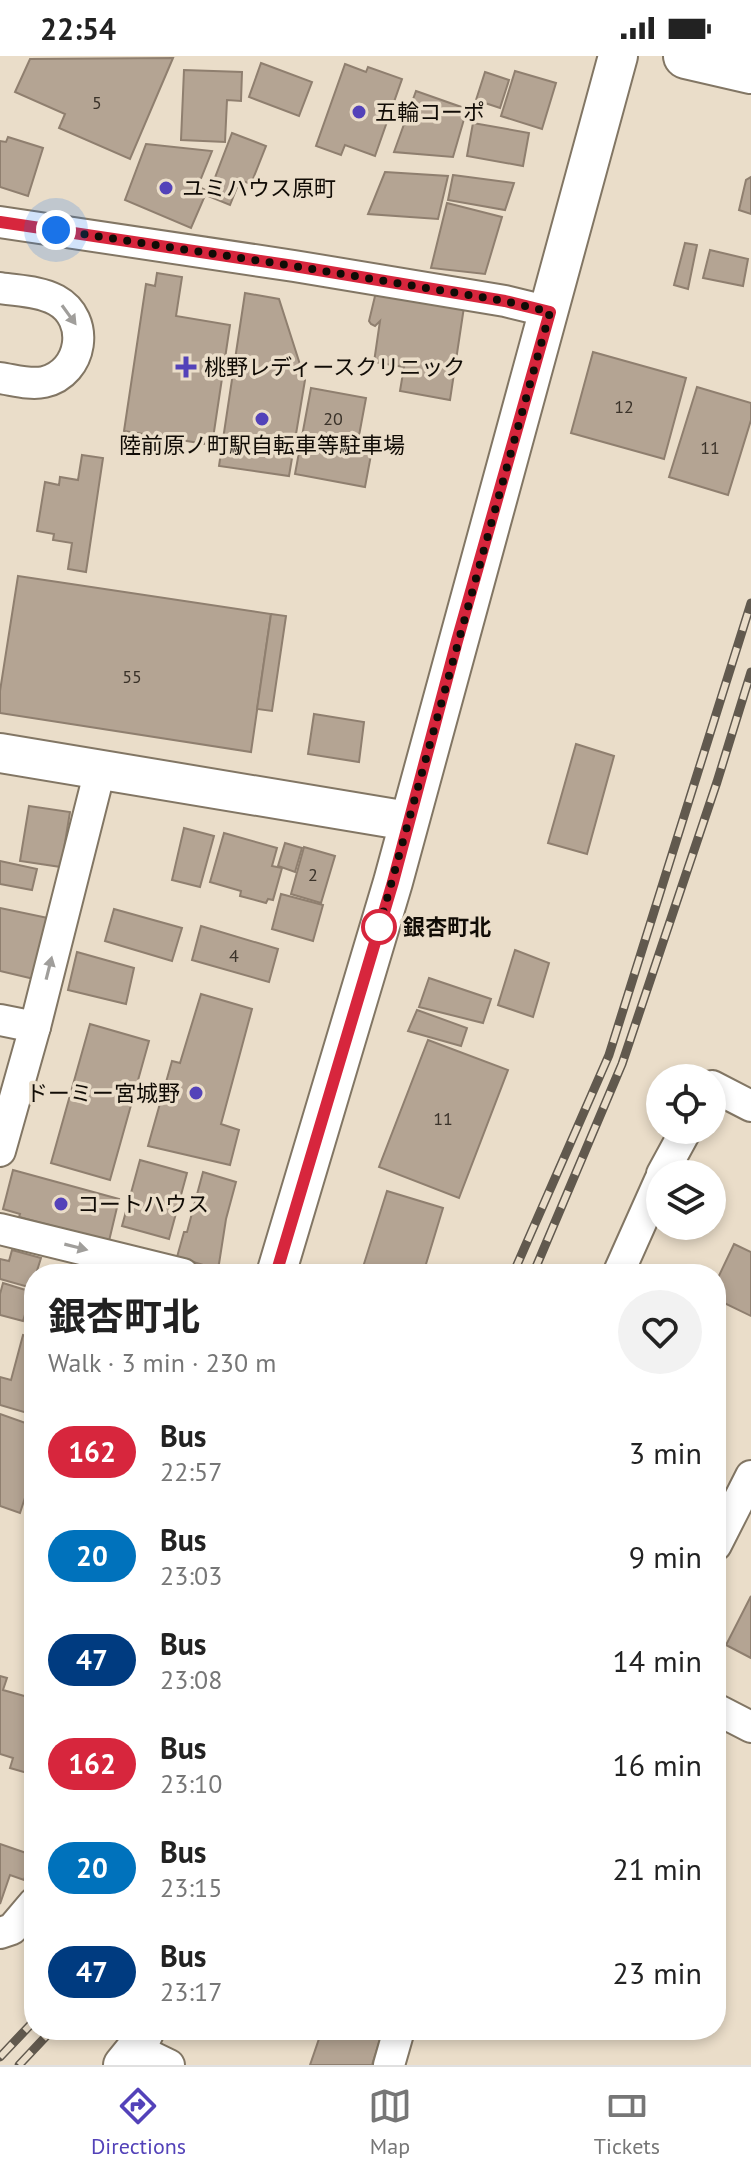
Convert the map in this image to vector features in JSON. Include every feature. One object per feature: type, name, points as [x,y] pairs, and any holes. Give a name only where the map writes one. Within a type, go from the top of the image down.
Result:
[{"type":"highway","points":[[686,56],[751,71]]},
{"type":"street","points":[[279,1264],[393,882],[618,56]]},
{"type":"street","points":[[0,222],[294,266],[505,301],[550,312]]},
{"type":"street","points":[[0,288],[46,295],[59,301],[70,311],[79,339],[77,354],[58,376],[45,382],[30,383],[0,378]]},
{"type":"street","points":[[0,753],[408,821]]},
{"type":"street","points":[[0,1151],[100,770]]},
{"type":"street","points":[[0,1020],[35,1027]]},
{"type":"street","points":[[726,1093],[751,1106]]},
{"type":"street","points":[[622,1264],[646,1211]]},
{"type":"street","points":[[0,1229],[142,1264]]},
{"type":"street","points":[[726,1525],[751,1476]]},
{"type":"street","points":[[726,1714],[751,1727]]},
{"type":"street","points":[[0,1933],[12,1929],[24,1915]]},
{"type":"street","points":[[389,2065],[396,2040]]},
{"type":"building","points":[[173,58],[130,159],[59,128],[65,114],[15,92],[30,59]]},
{"type":"building","points":[[261,63],[312,82],[299,116],[249,97]]},
{"type":"building","name":"五輪コーポ","points":[[345,64],[366,72],[368,67],[402,79],[375,156],[345,145],[341,155],[316,146]]},
{"type":"building","points":[[184,70],[242,72],[241,101],[227,100],[225,142],[181,140]]},
{"type":"building","points":[[515,71],[556,83],[542,129],[501,116]]},
{"type":"building","points":[[485,72],[509,80],[500,108],[476,100]]},
{"type":"building","points":[[416,91],[467,109],[453,157],[394,152]]},
{"type":"building","points":[[473,123],[529,133],[523,166],[467,156]]},
{"type":"building","points":[[232,133],[266,146],[251,184],[240,180],[230,205],[208,196]]},
{"type":"building","points":[[8,137],[43,148],[28,196],[0,187],[0,141],[6,142]]},
{"type":"building","name":"ユミハウス原町","points":[[146,144],[212,151],[198,186],[207,191],[191,228],[125,200]]},
{"type":"building","points":[[385,172],[448,176],[438,219],[368,214]]},
{"type":"building","points":[[453,175],[514,183],[505,210],[448,200]]},
{"type":"building","points":[[751,177],[751,214],[739,210],[746,180]]},
{"type":"building","points":[[447,203],[502,217],[485,274],[431,268]]},
{"type":"building","points":[[685,243],[697,245],[688,289],[674,285]]},
{"type":"building","points":[[710,250],[748,259],[743,286],[703,278]]},
{"type":"building","points":[[157,273],[182,277],[176,316],[230,325],[212,445],[124,431],[146,284],[155,286]]},
{"type":"building","points":[[376,292],[464,307],[450,400],[400,391],[404,367],[374,362],[380,321],[375,326],[369,321]]},
{"type":"building","name":"陸前原ノ町駅自転車等駐車場","points":[[245,293],[279,299],[305,380],[289,476],[219,466]]},
{"type":"building","points":[[593,352],[686,378],[664,459],[571,433]]},
{"type":"building","points":[[697,387],[751,403],[751,420],[728,495],[669,477]]},
{"type":"building","points":[[311,388],[366,398],[358,441],[373,444],[365,487],[295,474]]},
{"type":"building","points":[[82,455],[103,458],[86,572],[68,569],[72,543],[53,540],[54,534],[37,531],[45,482],[59,485],[60,477],[78,480]]},
{"type":"building","points":[[18,576],[271,614],[251,752],[0,713],[0,691]]},
{"type":"building","points":[[271,614],[286,616],[272,711],[257,709]]},
{"type":"building","points":[[314,714],[364,722],[359,762],[308,754]]},
{"type":"building","points":[[576,744],[614,756],[587,854],[548,843]]},
{"type":"building","points":[[29,806],[70,812],[61,867],[20,861]]},
{"type":"building","points":[[184,828],[214,836],[200,887],[172,880]]},
{"type":"building","points":[[224,833],[277,848],[272,866],[282,868],[273,900],[268,899],[266,903],[240,896],[241,891],[210,882]]},
{"type":"building","points":[[285,843],[302,848],[295,872],[278,866]]},
{"type":"building","points":[[304,847],[335,856],[321,903],[291,894]]},
{"type":"building","points":[[0,861],[37,869],[32,890],[0,884]]},
{"type":"building","points":[[281,894],[323,905],[313,941],[272,929]]},
{"type":"building","points":[[0,908],[48,918],[34,979],[0,971]]},
{"type":"building","points":[[114,909],[182,928],[172,961],[105,941]]},
{"type":"building","points":[[201,926],[278,949],[269,982],[192,960]]},
{"type":"building","points":[[515,950],[549,963],[533,1017],[498,1005]]},
{"type":"building","points":[[77,952],[134,968],[126,1004],[68,990]]},
{"type":"building","points":[[429,978],[491,999],[483,1023],[419,1007]]},
{"type":"building","name":"ドーミー宮城野","points":[[201,994],[252,1009],[221,1124],[239,1130],[230,1165],[148,1146],[172,1061],[180,1063]]},
{"type":"building","points":[[417,1010],[467,1028],[461,1046],[408,1031]]},
{"type":"building","points":[[90,1024],[149,1041],[110,1180],[51,1163]]},
{"type":"building","points":[[428,1040],[508,1070],[459,1198],[379,1167]]},
{"type":"building","points":[[140,1160],[187,1173],[169,1239],[122,1226]]},
{"type":"building","name":"コートハウス","points":[[13,1170],[119,1199],[109,1241],[19,1217],[20,1214],[3,1209]]},
{"type":"building","points":[[203,1172],[236,1182],[219,1264],[200,1264],[177,1257],[184,1232],[187,1232]]},
{"type":"building","points":[[387,1191],[443,1208],[426,1264],[364,1264]]},
{"type":"building","points":[[734,1244],[751,1252],[751,1316],[726,1304],[725,1264]]},
{"type":"building","points":[[12,1250],[41,1258],[39,1264],[24,1264],[24,1286],[0,1279],[0,1259],[9,1261]]},
{"type":"building","points":[[3,1283],[24,1290],[23,1321],[0,1315]]},
{"type":"building","points":[[23,1335],[24,1412],[0,1405],[0,1377],[11,1380]]},
{"type":"building","points":[[0,1414],[24,1422],[24,1501],[20,1513],[0,1506]]},
{"type":"building","points":[[751,1596],[751,1658],[726,1645]]},
{"type":"building","points":[[0,1676],[7,1678],[3,1690],[24,1696],[24,1772],[10,1768],[13,1758],[0,1754]]},
{"type":"building","points":[[0,1844],[24,1852],[24,1880],[10,1875],[0,1904]]},
{"type":"building","points":[[319,2040],[380,2040],[372,2065],[310,2065]]},
{"type":"railway","points":[[517,1264],[609,1055],[751,603]]},
{"type":"railway","points":[[537,1264],[622,1064],[751,672]]},
{"type":"railway","points":[[0,2057],[24,2032]]},
{"type":"railway","points":[[19,2065],[43,2040]]},
{"type":"bus line","name":"162","points":[[0,222],[294,266],[505,301],[550,312],[393,882],[279,1264]]},
{"type":"place","name":"五輪コーポ","points":[[359,112]]},
{"type":"place","name":"ユミハウス原町","points":[[166,188]]},
{"type":"place","name":"桃野レディースクリニック","points":[[186,367]]},
{"type":"place","name":"陸前原ノ町駅自転車等駐車場","points":[[262,419]]},
{"type":"place","name":"銀杏町北","points":[[379,927]]},
{"type":"place","name":"ドーミー宮城野","points":[[196,1093]]},
{"type":"place","name":"コートハウス","points":[[61,1204]]},
{"type":"route","points":[[56,230],[505,301],[550,312],[375,942],[379,927]]}]
